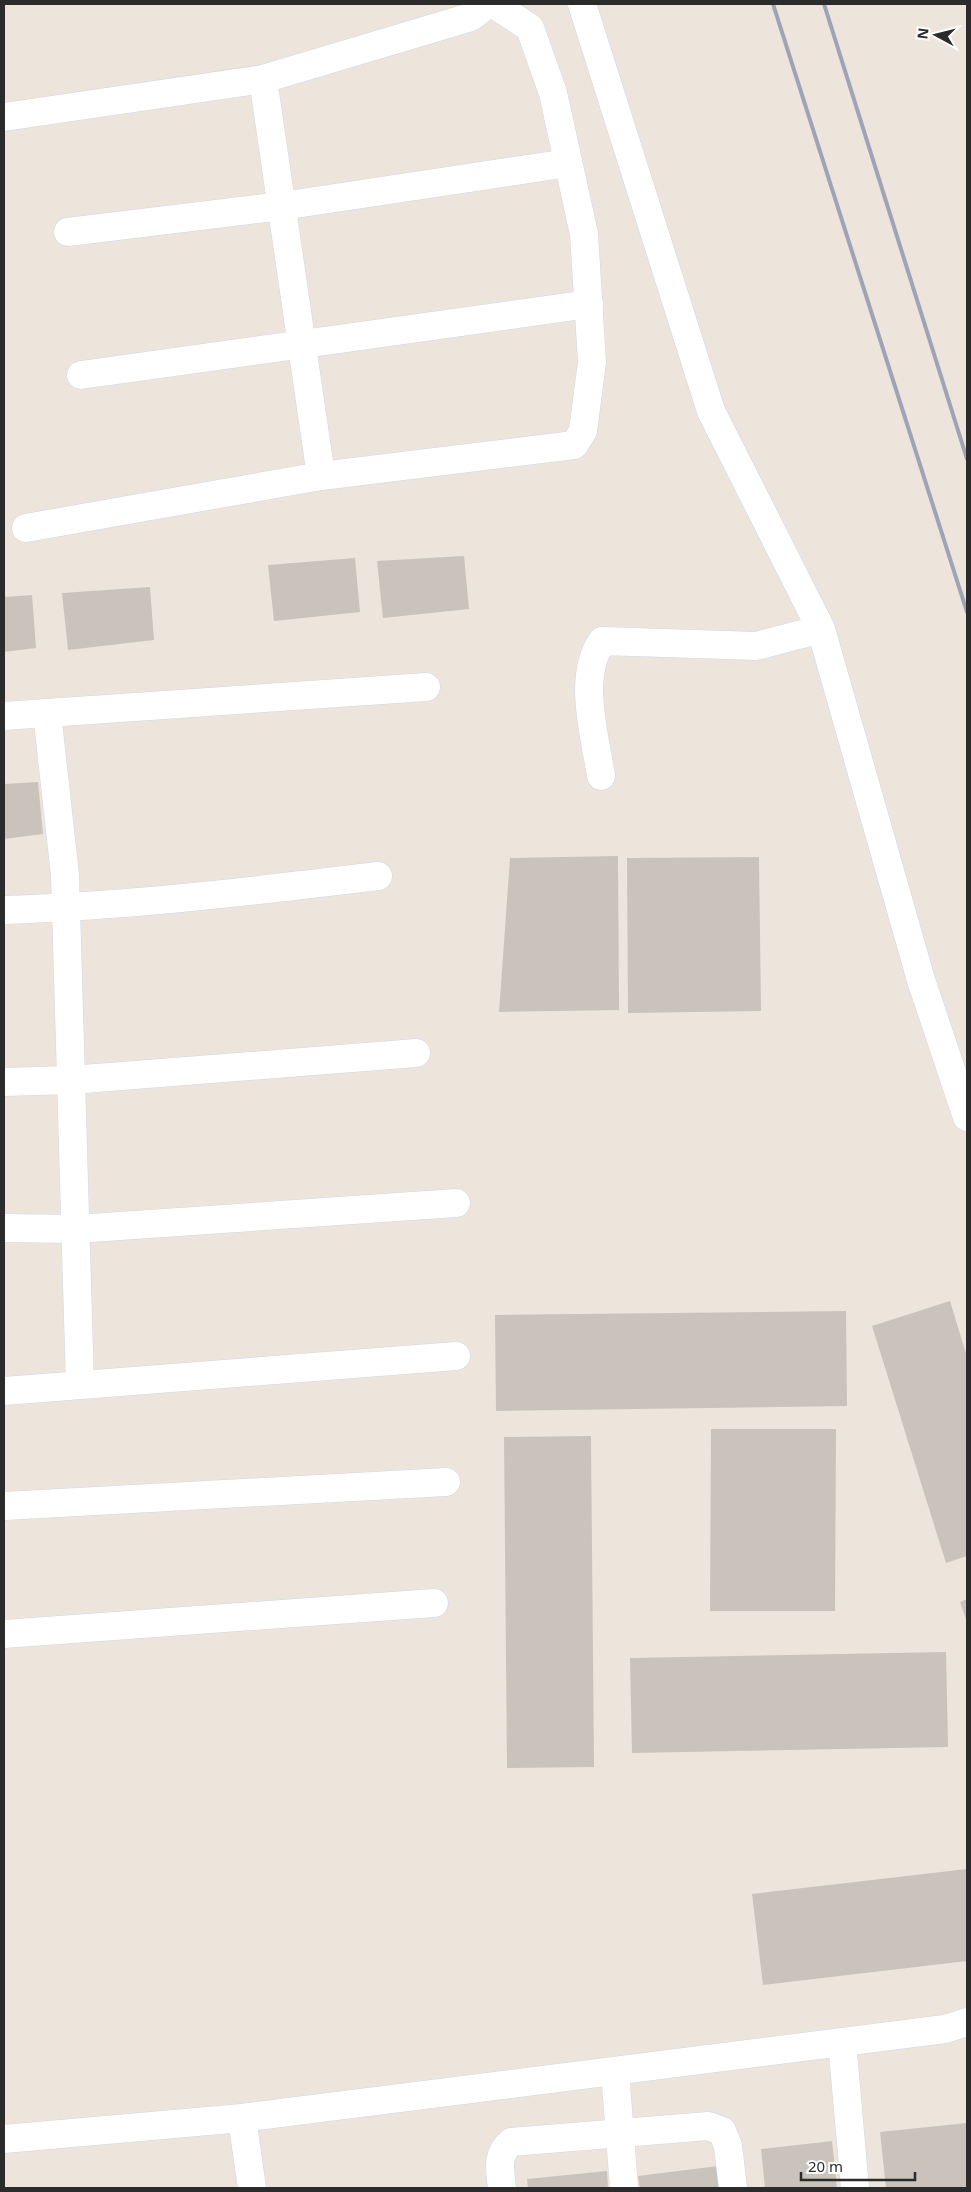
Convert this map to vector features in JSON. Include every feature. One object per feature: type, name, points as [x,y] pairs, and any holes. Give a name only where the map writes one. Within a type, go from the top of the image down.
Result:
[{"type":"street","points":[[4,117],[263,79],[471,17],[488,4]]},
{"type":"street","points":[[26,528],[321,476],[574,445],[583,431],[592,362],[584,234],[552,93],[530,28],[494,4]]},
{"type":"street","points":[[582,4],[711,411],[821,629],[921,980],[967,1117]]},
{"type":"street","points":[[263,79],[321,476]]},
{"type":"street","points":[[68,232],[282,206],[568,163]]},
{"type":"street","points":[[81,375],[589,304]]},
{"type":"street","points":[[602,776],[588,692],[595,651],[602,641],[756,646],[821,629]]},
{"type":"street","points":[[4,716],[426,687]]},
{"type":"street","points":[[47,713],[66,875],[80,1385]]},
{"type":"street","points":[[4,910],[66,908],[258,891],[378,876]]},
{"type":"street","points":[[4,1082],[71,1080],[416,1053]]},
{"type":"street","points":[[4,1228],[76,1229],[456,1202]]},
{"type":"street","points":[[4,1391],[456,1356]]},
{"type":"street","points":[[4,1506],[446,1482]]},
{"type":"street","points":[[4,1634],[434,1603]]},
{"type":"street","points":[[4,2139],[242,2118],[945,2029],[967,2022]]},
{"type":"street","points":[[842,2042],[855,2188]]},
{"type":"street","points":[[615,2071],[618,2133],[624,2188]]},
{"type":"street","points":[[242,2118],[252,2188]]},
{"type":"street","points":[[502,2188],[498,2161],[503,2148],[511,2142],[708,2126],[722,2131],[728,2146],[733,2188]]},
{"type":"building","points":[[464,556],[469,609],[383,618],[377,561]]},
{"type":"building","points":[[355,558],[360,612],[274,621],[268,565]]},
{"type":"building","points":[[150,587],[154,640],[68,650],[62,593]]},
{"type":"building","points":[[32,595],[36,648],[4,652],[4,597]]},
{"type":"building","points":[[38,782],[43,834],[4,839],[4,784]]},
{"type":"building","points":[[618,856],[619,1010],[499,1012],[510,858]]},
{"type":"building","points":[[759,857],[761,1011],[628,1013],[627,858]]},
{"type":"building","points":[[950,1301],[967,1357],[967,1556],[946,1563],[872,1326]]},
{"type":"building","points":[[846,1311],[847,1406],[496,1411],[495,1315]]},
{"type":"building","points":[[711,1429],[836,1429],[835,1611],[710,1611]]},
{"type":"building","points":[[591,1436],[594,1767],[507,1768],[504,1437]]},
{"type":"building","points":[[967,1599],[967,1622],[960,1602]]},
{"type":"building","points":[[946,1652],[948,1747],[632,1753],[630,1658]]},
{"type":"building","points":[[967,1869],[967,1961],[763,1985],[752,1894]]},
{"type":"building","points":[[967,2123],[967,2188],[886,2188],[880,2132]]},
{"type":"building","points":[[832,2141],[837,2188],[765,2188],[761,2149]]},
{"type":"building","points":[[718,2166],[721,2188],[640,2188],[638,2176]]},
{"type":"building","points":[[607,2171],[608,2188],[528,2188],[527,2179]]},
{"type":"railway","points":[[773,4],[967,612]]},
{"type":"railway","points":[[824,4],[967,459]]}]
